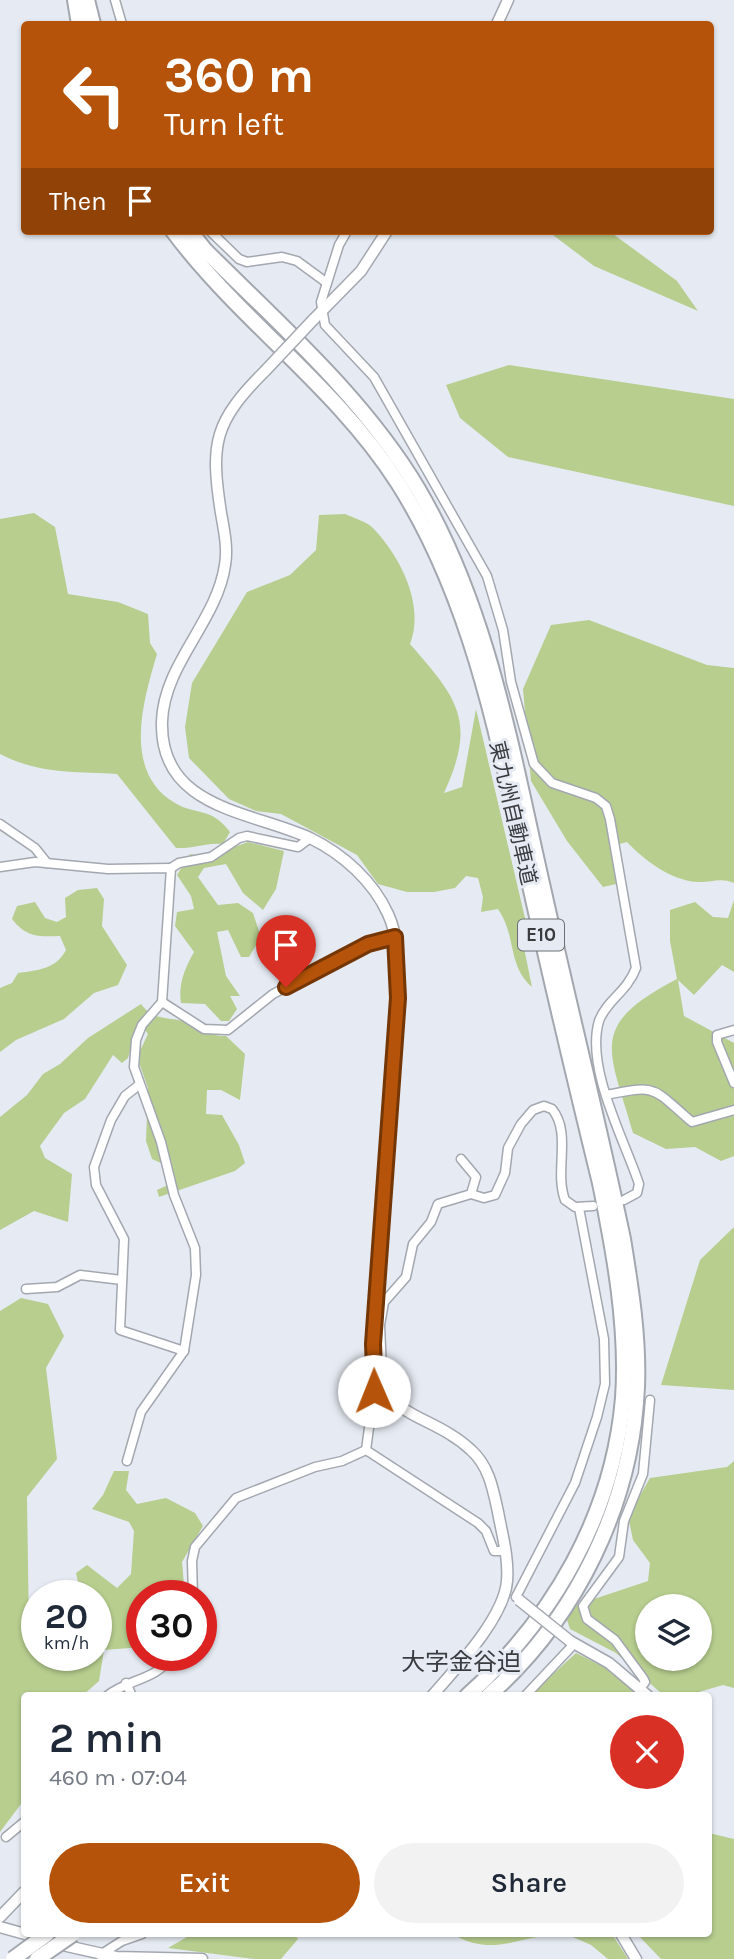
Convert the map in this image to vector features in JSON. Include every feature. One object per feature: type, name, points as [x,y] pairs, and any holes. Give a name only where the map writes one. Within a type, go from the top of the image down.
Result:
[{"type":"highway","points":[[75,0],[78,21]]},
{"type":"highway","points":[[87,0],[92,21]]},
{"type":"highway","name":"東九州自動車道","points":[[176,235],[192,257],[302,366],[364,437],[397,481],[437,556],[457,603],[507,780],[612,1241],[624,1353],[623,1398],[607,1481],[588,1534],[546,1610],[520,1645],[471,1692]]},
{"type":"highway","name":"東九州自動車道","points":[[193,235],[337,384],[377,430],[417,488],[455,559],[502,708],[623,1238],[633,1302],[637,1387],[633,1430],[619,1492],[591,1562],[568,1602],[539,1643],[492,1692]]},
{"type":"highway","points":[[13,1959],[43,1937]]},
{"type":"highway","points":[[37,1959],[69,1937]]},
{"type":"street","points":[[115,0],[121,21]]},
{"type":"street","points":[[498,21],[508,0]]},
{"type":"street","points":[[214,235],[239,259],[247,262],[282,257],[298,261],[327,282]]},
{"type":"street","points":[[317,316],[339,245],[345,235]]},
{"type":"street","points":[[384,235],[361,271],[232,409],[216,443],[214,468],[225,537],[225,565],[210,610],[176,674],[162,720],[166,753],[179,778],[205,800],[310,838],[343,859],[370,885],[389,916],[395,937],[398,998],[373,1344],[378,1377],[400,1408],[457,1440],[479,1459],[491,1482],[505,1551],[506,1590],[494,1617],[435,1692]]},
{"type":"street","points":[[317,316],[377,382],[491,585],[523,731],[534,764],[552,783],[596,798],[606,806],[636,968],[627,988],[607,1007],[598,1026],[598,1052],[612,1122],[639,1184],[634,1196],[624,1200]]},
{"type":"street","points":[[0,824],[24,839],[47,863]]},
{"type":"street","points":[[0,867],[47,863],[108,869],[172,868],[178,863],[211,857],[247,835],[298,847],[310,838]]},
{"type":"street","points":[[127,1461],[141,1412],[184,1351],[195,1284],[195,1248],[174,1195],[148,1102],[134,1067],[136,1040],[148,1015],[162,1002],[172,868]]},
{"type":"street","points":[[162,1002],[204,1029],[228,1030],[273,994],[368,944],[395,937]]},
{"type":"street","points":[[734,1030],[717,1035],[717,1042],[734,1083]]},
{"type":"street","points":[[139,1085],[125,1096],[111,1120],[94,1167],[96,1185],[124,1239],[121,1330],[184,1351]]},
{"type":"street","points":[[606,1095],[640,1088],[654,1089],[692,1122],[734,1110]]},
{"type":"street","points":[[366,1450],[374,1391],[382,1367],[379,1342],[384,1302],[406,1277],[413,1244],[431,1222],[438,1204],[471,1194],[484,1198],[495,1195],[505,1173],[511,1140],[533,1111],[544,1106],[552,1109],[561,1125],[563,1195],[568,1203],[579,1208],[593,1206]]},
{"type":"street","points":[[461,1159],[476,1177],[471,1194]]},
{"type":"street","points":[[517,1598],[575,1483],[605,1384],[604,1339],[579,1208]]},
{"type":"street","points":[[26,1289],[57,1287],[80,1275],[122,1280]]},
{"type":"street","points":[[644,1692],[643,1678],[615,1640],[587,1619],[583,1606],[619,1557],[624,1521],[638,1490],[645,1462],[650,1400]]},
{"type":"street","points":[[366,1450],[478,1523],[486,1531],[494,1551],[505,1551]]},
{"type":"street","points":[[193,1580],[195,1547],[236,1498],[366,1450]]},
{"type":"street","points":[[506,1590],[572,1642],[609,1663],[644,1692]]},
{"type":"street","points":[[528,1692],[572,1642]]},
{"type":"street","points":[[113,1692],[126,1683],[159,1671]]},
{"type":"street","points":[[126,1683],[130,1692]]},
{"type":"street","points":[[6,1837],[21,1824]]},
{"type":"street","points":[[0,1917],[21,1895]]},
{"type":"street","points":[[0,1927],[21,1933]]},
{"type":"street","points":[[33,1937],[95,1956],[202,1959]]},
{"type":"street","points":[[95,1956],[133,1937]]},
{"type":"street","points":[[623,1937],[636,1959]]},
{"type":"green space","points":[[553,235],[614,235],[677,281],[698,311],[594,266]]},
{"type":"green space","points":[[509,365],[734,399],[734,506],[508,457],[460,418],[446,385]]},
{"type":"green space","points":[[34,513],[55,527],[68,594],[118,602],[148,614],[150,643],[157,654],[146,693],[141,734],[142,755],[158,790],[175,803],[210,815],[223,824],[230,832],[223,844],[176,848],[117,774],[44,769],[0,754],[0,519]]},
{"type":"green space","points":[[345,514],[374,529],[401,568],[408,583],[414,614],[410,644],[440,680],[451,696],[457,712],[459,747],[444,793],[462,787],[476,709],[528,931],[523,943],[532,987],[515,960],[508,930],[498,909],[481,912],[483,897],[478,878],[466,876],[455,888],[434,892],[407,892],[378,884],[357,855],[281,814],[256,811],[229,799],[189,758],[185,727],[192,683],[247,592],[290,575],[316,550],[319,515]]},
{"type":"green space","points":[[589,620],[707,665],[734,668],[734,883],[719,880],[697,882],[677,877],[641,856],[627,842],[612,846],[616,884],[603,887],[567,841],[531,781],[523,689],[551,625]]},
{"type":"green space","points":[[248,842],[284,851],[276,889],[263,910],[243,893],[226,864],[204,868],[198,877],[218,905],[238,903],[253,913],[261,937],[249,957],[241,957],[228,930],[217,932],[226,976],[240,996],[230,996],[237,1009],[229,1021],[221,1021],[205,1004],[181,1003],[183,976],[194,952],[175,926],[177,912],[194,909],[191,896],[177,875],[190,854],[207,857]]},
{"type":"green space","points":[[97,888],[104,899],[102,926],[127,965],[118,985],[94,993],[64,1019],[16,1040],[0,1052],[0,988],[12,983],[18,973],[52,965],[66,950],[60,936],[33,935],[17,925],[12,919],[17,906],[35,902],[45,918],[57,922],[66,917],[65,898],[78,890]]},
{"type":"green space","points":[[734,900],[734,972],[722,965],[694,995],[678,980],[684,1016],[734,1043],[734,1156],[721,1161],[695,1147],[666,1149],[633,1133],[617,1080],[612,1042],[617,1026],[629,1011],[677,979],[670,941],[670,910],[695,902],[713,917],[728,918]]},
{"type":"green space","points":[[141,1004],[155,1015],[189,1023],[214,1035],[226,1036],[245,1054],[240,1100],[221,1090],[207,1090],[206,1114],[222,1115],[239,1145],[245,1163],[235,1171],[159,1197],[157,1190],[168,1185],[161,1163],[152,1159],[146,1141],[148,1088],[137,1057],[148,1034],[139,1022],[128,1058],[122,1063],[113,1055],[85,1099],[64,1113],[40,1146],[45,1158],[72,1174],[68,1222],[34,1211],[0,1230],[0,1117],[27,1095],[43,1074],[60,1064],[88,1038]]},
{"type":"green space","points":[[734,1227],[734,1390],[661,1385],[700,1260]]},
{"type":"green space","points":[[21,1298],[48,1304],[64,1336],[46,1368],[57,1459],[27,1497],[28,1580],[21,1580],[21,1671],[101,1671],[99,1681],[87,1692],[21,1692],[21,1804],[0,1832],[0,1311]]},
{"type":"green space","points":[[734,1461],[734,1688],[723,1685],[699,1692],[660,1692],[636,1671],[712,1671],[712,1594],[635,1594],[635,1670],[616,1653],[570,1629],[566,1617],[576,1605],[648,1581],[650,1563],[633,1540],[628,1516],[650,1478],[727,1467]]},
{"type":"green space","points":[[114,1471],[129,1471],[126,1490],[137,1504],[166,1498],[195,1513],[203,1526],[182,1562],[184,1580],[126,1580],[126,1648],[112,1649],[112,1584],[117,1588],[131,1574],[134,1531],[129,1522],[92,1509],[103,1495]]},
{"type":"green space","points":[[87,1565],[107,1580],[78,1580],[76,1573]]},
{"type":"green space","points":[[576,1653],[612,1671],[636,1692],[533,1692]]},
{"type":"green space","points":[[712,1834],[734,1839],[734,1959],[661,1959],[640,1937],[712,1937]]},
{"type":"green space","points":[[187,1937],[298,1939],[281,1959],[254,1959],[168,1948]]},
{"type":"green space","points":[[459,1937],[538,1937],[495,1945]]},
{"type":"green space","points":[[573,1937],[614,1937],[628,1959],[608,1959],[591,1945]]},
{"type":"district","name":"大字金谷迫","points":[[461,1662]]},
{"type":"route","points":[[286,987],[368,944],[395,937],[398,998],[373,1344],[374,1368],[379,1381],[374,1391]]}]
